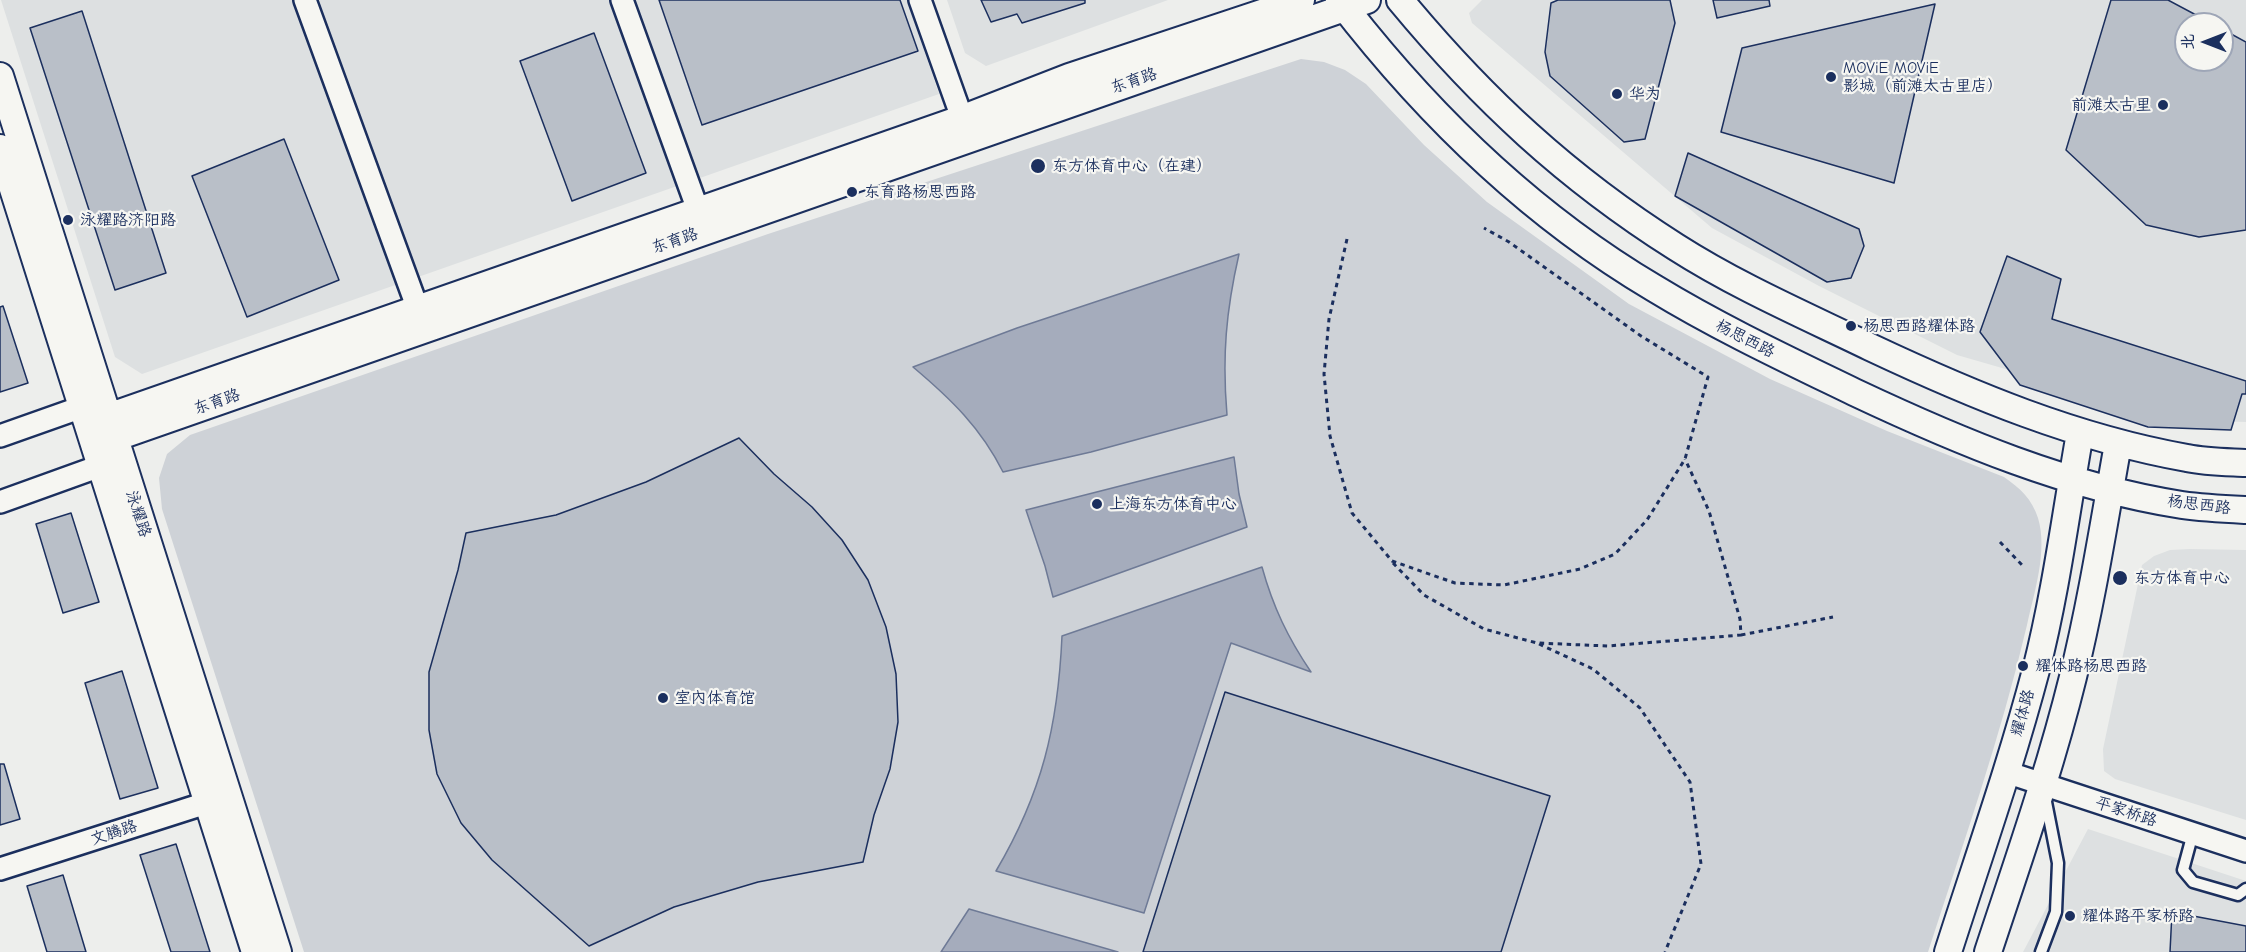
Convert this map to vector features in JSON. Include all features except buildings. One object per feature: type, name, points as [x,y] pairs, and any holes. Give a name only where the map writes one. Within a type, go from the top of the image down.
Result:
[{"type":"street","points":[[305,0],[421,319]]},
{"type":"street","points":[[622,0],[702,221]]},
{"type":"street","points":[[920,0],[966,128]]},
{"type":"street","name":"东育路","points":[[966,128],[1069,76],[1300,0]]},
{"type":"street","points":[[1400,0],[1470,80],[1517,127],[1576,177],[1620,210],[1676,247],[1789,309],[1947,384],[2028,416],[2118,444],[2189,459],[2246,463]]},
{"type":"street","name":"东育路","points":[[111,427],[966,128],[1351,3]]},
{"type":"street","name":"杨思西路","points":[[1351,3],[1404,78],[1444,122],[1486,162],[1539,207],[1593,248],[1652,287],[1768,351],[1929,427],[2011,459],[2109,490],[2183,505],[2246,510]]},
{"type":"street","name":"泳耀路","points":[[0,76],[111,427],[218,800],[255,952]]},
{"type":"street","name":"泳耀路","points":[[0,148],[100,466],[218,800],[278,952]]},
{"type":"street","points":[[0,436],[82,407],[111,427],[100,466],[0,502]]},
{"type":"street","name":"耀体路","points":[[1948,952],[2006,772],[2036,668],[2080,433]]},
{"type":"street","points":[[1988,952],[2042,784],[2073,677],[2087,615],[2118,444]]},
{"type":"street","name":"平家桥路","points":[[2006,772],[2246,851]]},
{"type":"street","name":"文腾路","points":[[0,869],[218,800]]},
{"type":"lane","points":[[2042,784],[2058,863],[2056,912],[2042,952]]},
{"type":"lane","points":[[2193,834],[2183,870],[2193,882],[2238,895],[2246,889]]},
{"type":"path","points":[[1392,561],[1455,583],[1504,585],[1580,569],[1615,554],[1647,520],[1685,459],[1708,377],[1641,336],[1509,242],[1484,228]]},
{"type":"path","points":[[1347,239],[1329,319],[1324,374],[1330,436],[1352,513],[1424,595],[1484,629],[1537,643],[1593,669],[1640,708],[1690,782],[1701,864],[1665,952]]},
{"type":"path","points":[[1685,459],[1709,511],[1740,619],[1741,635]]},
{"type":"path","points":[[2000,542],[2023,566]]},
{"type":"path","points":[[1537,643],[1608,646],[1741,635],[1833,617]]},
{"type":"shaded area","points":[[1,0],[907,0],[939,94],[142,374],[115,357]]},
{"type":"shaded area","points":[[947,0],[1168,0],[986,66],[965,53]]},
{"type":"shaded area","name":"前滩太古里","points":[[1482,0],[2246,0],[2246,422],[2211,421],[2085,392],[1957,355],[1819,286],[1712,228],[1472,23],[1469,13]]},
{"type":"shaded area","name":"上海东方体育中心","points":[[1301,59],[1324,62],[1345,70],[1366,84],[1424,145],[1487,202],[1629,304],[1770,379],[1887,431],[2004,477],[2029,500],[2038,518],[2041,531],[2041,558],[2036,586],[2017,666],[1993,749],[1928,952],[304,952],[162,509],[159,478],[167,454],[190,435],[768,234]]},
{"type":"shaded area","points":[[2170,550],[2246,550],[2246,820],[2115,779],[2104,771],[2103,749],[2142,565],[2154,556]]},
{"type":"shaded area","points":[[2088,829],[2246,881],[2246,952],[2023,952]]},
{"type":"water","points":[[1239,254],[1226,334],[1227,415],[1091,452],[1003,472],[985,442],[964,415],[913,367],[1017,328]]},
{"type":"water","points":[[1234,457],[1239,494],[1247,527],[1053,597],[1026,510]]},
{"type":"water","points":[[1262,567],[1282,622],[1311,672],[1231,643],[1144,913],[996,871],[1025,814],[1045,758],[1056,700],[1062,636]]},
{"type":"water","points":[[969,909],[1118,952],[941,952]]},
{"type":"place","name":"MOViE MOViE 影城（前滩太古里店）","points":[[1831,77]]},
{"type":"place","name":"华为","points":[[1617,94]]},
{"type":"place","name":"前滩太古里","points":[[2163,105]]},
{"type":"place","name":"东方体育中心（在建）","points":[[1038,166]]},
{"type":"place","name":"东育路杨思西路","points":[[852,192]]},
{"type":"place","name":"泳耀路济阳路","points":[[68,220]]},
{"type":"place","name":"杨思西路耀体路","points":[[1851,326]]},
{"type":"place","name":"上海东方体育中心","points":[[1097,504]]},
{"type":"place","name":"东方体育中心","points":[[2120,578]]},
{"type":"place","name":"耀体路杨思西路","points":[[2023,666]]},
{"type":"place","name":"室内体育馆","points":[[663,698]]},
{"type":"place","name":"耀体路平家桥路","points":[[2070,916]]}]
